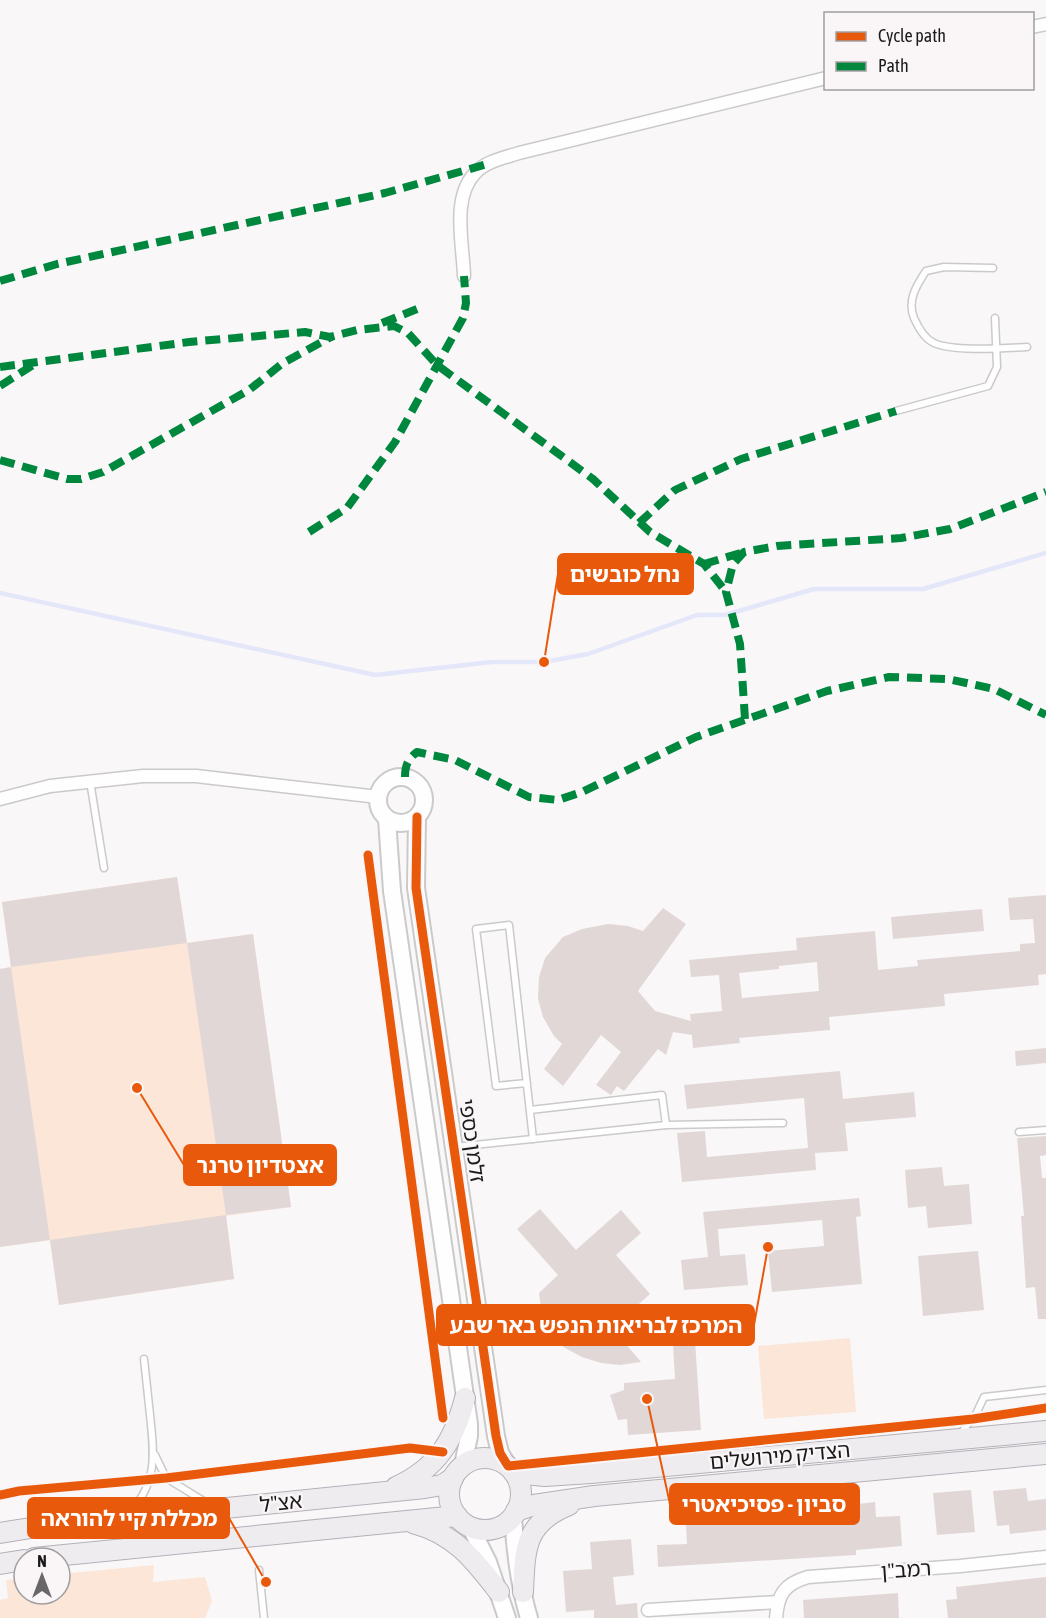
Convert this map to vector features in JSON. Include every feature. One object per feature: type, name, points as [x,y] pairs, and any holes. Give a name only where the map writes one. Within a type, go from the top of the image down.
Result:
[{"type":"main road","points":[[382,1493],[410,1481],[426,1470],[443,1452],[459,1424],[465,1398]]},
{"type":"main road","name":"הצדיק מירושלים","points":[[511,1470],[545,1476],[591,1473],[1046,1431]]},
{"type":"main road","name":"הצדיק מירושלים","points":[[515,1514],[534,1505],[594,1496],[1046,1454]]},
{"type":"main road","points":[[481,1458],[491,1458],[511,1470],[521,1492],[515,1514],[506,1522],[489,1529],[464,1521],[452,1508],[449,1487],[458,1471],[481,1458]]},
{"type":"main road","name":"אצ\"ל","points":[[0,1533],[37,1527],[442,1485],[458,1471]]},
{"type":"main road","points":[[523,1592],[527,1545],[541,1521],[554,1512],[594,1496]]},
{"type":"main road","points":[[408,1521],[433,1528],[455,1542],[473,1559],[499,1592]]},
{"type":"main road","name":"אצ\"ל","points":[[72,1554],[408,1521],[464,1521]]},
{"type":"street","points":[[464,276],[460,204],[464,188],[477,172],[491,163],[519,153],[824,78]]},
{"type":"street","points":[[0,799],[50,786],[144,776],[196,776],[378,797]]},
{"type":"street","points":[[405,777],[412,780],[422,790],[424,797],[424,804],[417,817],[402,824],[387,819],[379,809],[378,797],[383,786],[393,778],[405,777]]},
{"type":"street","name":"זלמן כספי","points":[[417,817],[416,888],[496,1436],[500,1453],[511,1470]]},
{"type":"street","name":"זלמן כספי","points":[[387,819],[392,891],[470,1436],[458,1471]]},
{"type":"street","points":[[515,1514],[516,1559],[529,1618]]},
{"type":"street","points":[[464,1521],[488,1562],[507,1618]]},
{"type":"street","name":"רמב\"ן","points":[[778,1602],[779,1596],[785,1589],[797,1580],[808,1577],[1046,1557]]},
{"type":"street","points":[[648,1610],[778,1602],[776,1618]]},
{"type":"lane","points":[[993,267],[944,267],[926,271],[915,287],[910,309],[919,329],[933,343],[955,347],[1027,348]]},
{"type":"lane","points":[[896,411],[988,386],[997,367],[995,318]]},
{"type":"lane","points":[[90,781],[104,868]]},
{"type":"lane","points":[[527,1083],[496,1086],[476,929],[508,925],[527,1083],[533,1139]]},
{"type":"lane","points":[[530,1110],[662,1095],[666,1125]]},
{"type":"lane","points":[[455,1147],[666,1125],[783,1123]]},
{"type":"lane","points":[[1019,1132],[1046,1130]]},
{"type":"lane","points":[[123,1519],[140,1501],[151,1479],[155,1454],[144,1359]]},
{"type":"lane","points":[[954,1440],[973,1419],[984,1397],[1046,1390]]},
{"type":"lane","points":[[155,1454],[166,1478],[218,1509]]},
{"type":"lane","points":[[259,1570],[264,1618]]},
{"type":"shaded area","points":[[177,877],[187,943],[253,934],[291,1207],[226,1216],[234,1279],[59,1305],[50,1240],[0,1247],[0,969],[11,967],[2,902]]},
{"type":"shaded area","points":[[850,1338],[856,1412],[764,1419],[758,1346]]},
{"type":"shaded area","points":[[154,1565],[153,1582],[205,1577],[212,1601],[205,1618],[0,1618],[0,1600],[8,1598],[6,1580],[12,1579],[12,1606],[72,1606],[72,1573]]},
{"type":"building","points":[[177,877],[187,943],[11,967],[2,902]]},
{"type":"building","points":[[1046,895],[1046,974],[1038,975],[1039,985],[944,994],[945,1006],[829,1017],[830,1030],[739,1038],[740,1043],[693,1048],[692,1035],[673,1032],[666,1055],[658,1049],[624,1091],[617,1086],[611,1095],[596,1085],[621,1052],[601,1035],[563,1086],[544,1069],[562,1044],[554,1036],[543,1017],[538,999],[539,977],[545,958],[563,937],[582,929],[608,924],[628,926],[643,931],[663,908],[686,924],[638,991],[655,1011],[691,1021],[690,1014],[722,1011],[719,975],[691,977],[689,960],[797,950],[796,938],[875,931],[878,970],[918,966],[917,960],[1020,951],[1020,944],[1035,943],[1033,919],[1010,920],[1008,898]],"holes":[[[817,962],[819,991],[742,998],[739,973]]]},
{"type":"building","points":[[982,909],[984,931],[893,939],[891,917]]},
{"type":"building","points":[[253,934],[291,1207],[226,1215],[187,943]]},
{"type":"building","points":[[11,967],[50,1240],[0,1247],[0,969]]},
{"type":"building","points":[[1046,1048],[1046,1063],[1016,1066],[1015,1051]]},
{"type":"building","points":[[840,1071],[843,1099],[914,1092],[916,1117],[845,1123],[848,1151],[815,1153],[816,1170],[682,1182],[677,1133],[705,1131],[707,1157],[808,1148],[804,1098],[687,1109],[684,1085]]},
{"type":"building","points":[[1046,1136],[1046,1155],[1040,1156],[1042,1178],[1046,1178],[1046,1319],[1038,1319],[1035,1287],[1026,1288],[1021,1216],[1024,1216],[1017,1138]]},
{"type":"building","points":[[942,1167],[944,1186],[969,1184],[972,1224],[928,1228],[926,1206],[908,1208],[905,1170]]},
{"type":"building","points":[[859,1198],[861,1216],[856,1217],[862,1284],[772,1292],[768,1251],[824,1246],[822,1220],[718,1229],[720,1256],[745,1254],[748,1285],[684,1290],[681,1260],[708,1257],[703,1212]]},
{"type":"building","points":[[540,1209],[576,1250],[621,1210],[641,1233],[616,1255],[650,1294],[612,1328],[641,1362],[620,1365],[601,1363],[565,1348],[554,1338],[542,1317],[539,1293],[558,1275],[517,1229]]},
{"type":"building","points":[[226,1215],[234,1279],[59,1305],[50,1240]]},
{"type":"building","points":[[978,1251],[984,1310],[923,1316],[918,1256]]},
{"type":"building","points":[[695,1341],[701,1430],[628,1435],[627,1419],[618,1420],[610,1395],[624,1390],[624,1383],[675,1379],[673,1343]]},
{"type":"building","points":[[1026,1488],[1028,1501],[1046,1499],[1046,1530],[1010,1534],[1009,1525],[997,1526],[993,1491]]},
{"type":"building","points":[[971,1490],[975,1532],[937,1535],[933,1493]]},
{"type":"building","points":[[875,1502],[876,1517],[900,1516],[902,1546],[856,1550],[856,1555],[658,1567],[657,1545],[687,1544],[686,1524],[858,1513],[858,1504]]},
{"type":"building","points":[[631,1539],[634,1575],[613,1577],[616,1605],[637,1603],[638,1618],[594,1618],[594,1610],[566,1612],[563,1571],[592,1569],[590,1542]]},
{"type":"building","points":[[1046,1577],[1046,1618],[948,1618],[946,1600],[957,1599],[956,1587]]},
{"type":"building","points":[[898,1593],[899,1618],[804,1618],[803,1600]]},
{"type":"waterway","points":[[0,593],[375,675],[492,662],[544,662],[588,654],[697,615],[725,615],[814,589],[923,589],[1046,553]]},
{"type":"marked path","points":[[0,281],[57,264],[385,193],[491,163]]},
{"type":"marked path","points":[[309,532],[347,508],[395,442],[463,318],[466,303],[464,276]]},
{"type":"marked path","points":[[382,323],[417,309]]},
{"type":"marked path","points":[[0,367],[189,342],[305,332],[330,337],[357,330],[394,326],[408,333],[437,365],[593,479],[650,532],[704,564],[726,592]]},
{"type":"marked path","points":[[0,460],[67,479],[81,479],[103,472],[249,390],[283,363],[333,336]]},
{"type":"marked path","points":[[0,386],[33,365]]},
{"type":"marked path","points":[[639,523],[675,490],[741,459],[896,411]]},
{"type":"marked path","points":[[745,719],[740,644],[726,592],[733,564],[744,552],[777,546],[901,538],[950,529],[1046,492]]},
{"type":"marked path","points":[[704,564],[741,553]]},
{"type":"marked path","points":[[405,777],[408,763],[417,752],[455,760],[529,797],[558,800],[582,792],[696,737],[827,691],[889,677],[948,679],[994,689],[1046,715]]},
{"type":"cycle path","points":[[417,817],[416,888],[496,1436],[500,1453],[508,1466],[973,1419],[1046,1408]]},
{"type":"cycle path","points":[[368,855],[443,1418]]},
{"type":"cycle path","points":[[0,1495],[19,1491],[166,1478],[410,1448],[443,1452]]},
{"type":"place","name":"נחל כובשים","points":[[544,662]]},
{"type":"place","name":"אצטדיון טרנר","points":[[137,1088]]},
{"type":"place","name":"המרכז לבריאות הנפש באר שבע","points":[[768,1247]]},
{"type":"place","name":"סביון - פסיכיאטרי","points":[[647,1399]]},
{"type":"place","name":"מכללת קיי להוראה","points":[[266,1582]]}]
